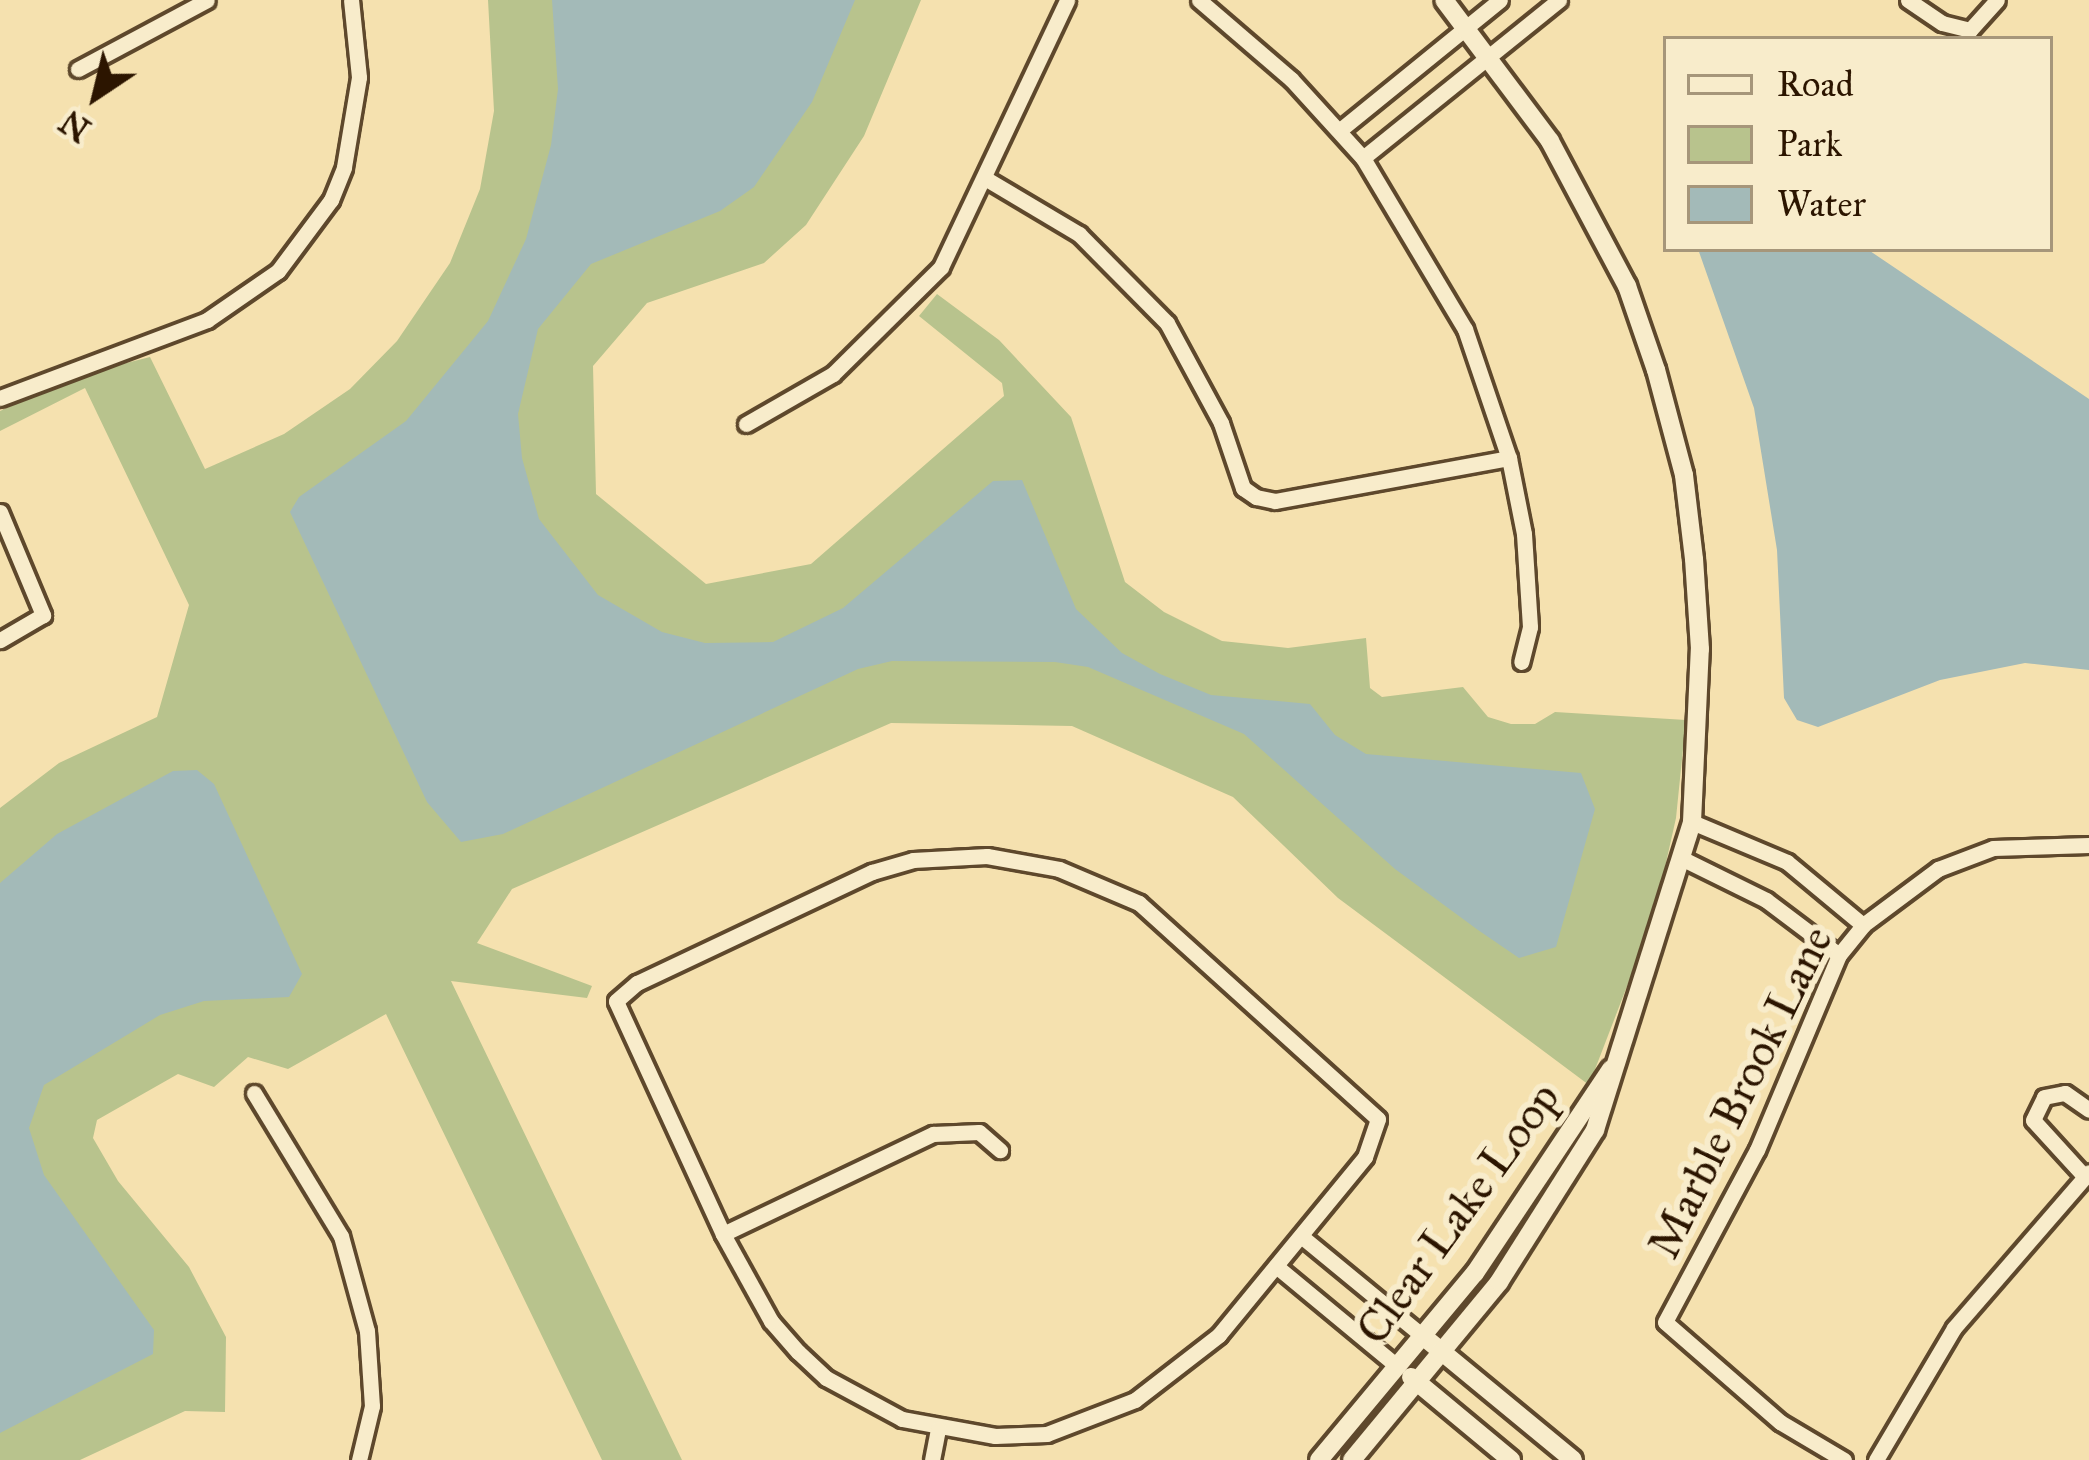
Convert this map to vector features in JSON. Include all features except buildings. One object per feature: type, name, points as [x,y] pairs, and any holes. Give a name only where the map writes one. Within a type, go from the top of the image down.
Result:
[{"type":"street","points":[[78,70],[207,0]]},
{"type":"street","points":[[0,398],[207,320],[278,271],[331,200],[344,167],[359,77],[351,0]]},
{"type":"street","points":[[746,424],[806,392],[876,339],[941,267],[988,180],[1067,0]]},
{"type":"street","points":[[1199,0],[1340,130],[1363,158],[1465,329],[1509,458],[1530,598],[1522,662]]},
{"type":"street","points":[[1444,0],[1469,28]]},
{"type":"street","points":[[1340,130],[1500,0]]},
{"type":"street","points":[[1363,158],[1494,58],[1558,0]]},
{"type":"street","points":[[1908,0],[1970,30],[1997,0]]},
{"type":"street","name":"Clear Lake Loop","points":[[1352,1460],[1445,1354],[1568,1178],[1595,1130],[1692,822],[1700,649],[1684,476],[1627,286],[1550,141],[1469,28]]},
{"type":"street","points":[[988,180],[1079,234],[1167,322],[1221,423],[1243,488],[1256,497],[1275,502],[1509,458]]},
{"type":"street","points":[[0,512],[43,615],[0,640]]},
{"type":"street","points":[[1692,822],[1787,862],[1863,926]]},
{"type":"street","name":"Marble Brook Lane","points":[[1844,1460],[1780,1422],[1665,1322],[1757,1150],[1839,955],[1863,926],[1938,869],[1993,848],[2089,845]]},
{"type":"street","points":[[952,856],[1025,862],[1100,882],[1172,926],[1378,1120],[1365,1157],[1300,1236],[1219,1335],[1135,1400],[1046,1434],[938,1429],[826,1378],[771,1321],[723,1234],[616,1001],[637,983],[872,872],[952,856]]},
{"type":"street","points":[[1681,857],[1766,900],[1839,955]]},
{"type":"street","name":"Clear Lake Loop","points":[[1319,1460],[1424,1337],[1614,1065]]},
{"type":"street","points":[[254,1093],[340,1236],[367,1331],[371,1406],[358,1460]]},
{"type":"street","points":[[1876,1460],[1954,1328],[2087,1174],[2033,1120],[2044,1097],[2065,1093],[2089,1110]]},
{"type":"street","points":[[723,1234],[933,1134],[979,1132],[1000,1150]]},
{"type":"street","points":[[1300,1236],[1573,1460]]},
{"type":"street","points":[[1276,1266],[1511,1460]]},
{"type":"street","points":[[932,1460],[938,1429]]},
{"type":"green space","points":[[488,0],[921,0],[864,136],[806,225],[764,263],[647,303],[593,366],[596,494],[706,584],[811,564],[1004,396],[1002,383],[919,316],[937,294],[999,340],[1071,417],[1125,582],[1164,612],[1222,641],[1288,648],[1366,638],[1370,688],[1382,697],[1463,687],[1488,717],[1511,724],[1535,724],[1555,712],[1686,720],[1676,818],[1654,916],[1589,1085],[1338,898],[1233,797],[1072,726],[891,723],[512,889],[477,943],[592,986],[587,998],[451,981],[682,1460],[602,1460],[386,1014],[288,1069],[248,1057],[214,1087],[178,1074],[97,1120],[93,1138],[118,1181],[189,1267],[226,1337],[225,1412],[185,1411],[80,1460],[0,1460],[0,808],[59,763],[157,717],[189,605],[85,388],[0,431],[0,411],[83,374],[150,357],[205,469],[284,434],[350,389],[397,341],[450,263],[480,189],[494,111]]},
{"type":"water","points":[[552,0],[855,0],[812,102],[754,187],[720,211],[591,264],[538,329],[518,414],[522,458],[539,519],[598,595],[662,632],[705,643],[773,642],[843,608],[993,481],[1022,480],[1076,609],[1122,653],[1160,674],[1211,695],[1310,704],[1335,735],[1366,754],[1581,773],[1595,809],[1556,947],[1519,958],[1395,869],[1244,734],[1088,667],[1055,662],[892,661],[858,669],[503,834],[461,842],[427,802],[290,512],[299,497],[406,421],[488,321],[526,239],[551,145],[558,89]]},
{"type":"water","points":[[1699,252],[1871,252],[2089,399],[2089,670],[2025,663],[1940,680],[1818,727],[1797,720],[1784,698],[1777,550],[1754,408]]},
{"type":"water","points":[[197,770],[214,784],[302,974],[289,997],[204,1001],[160,1015],[44,1085],[29,1128],[44,1175],[154,1330],[153,1354],[0,1433],[0,883],[57,834],[173,771]]}]
